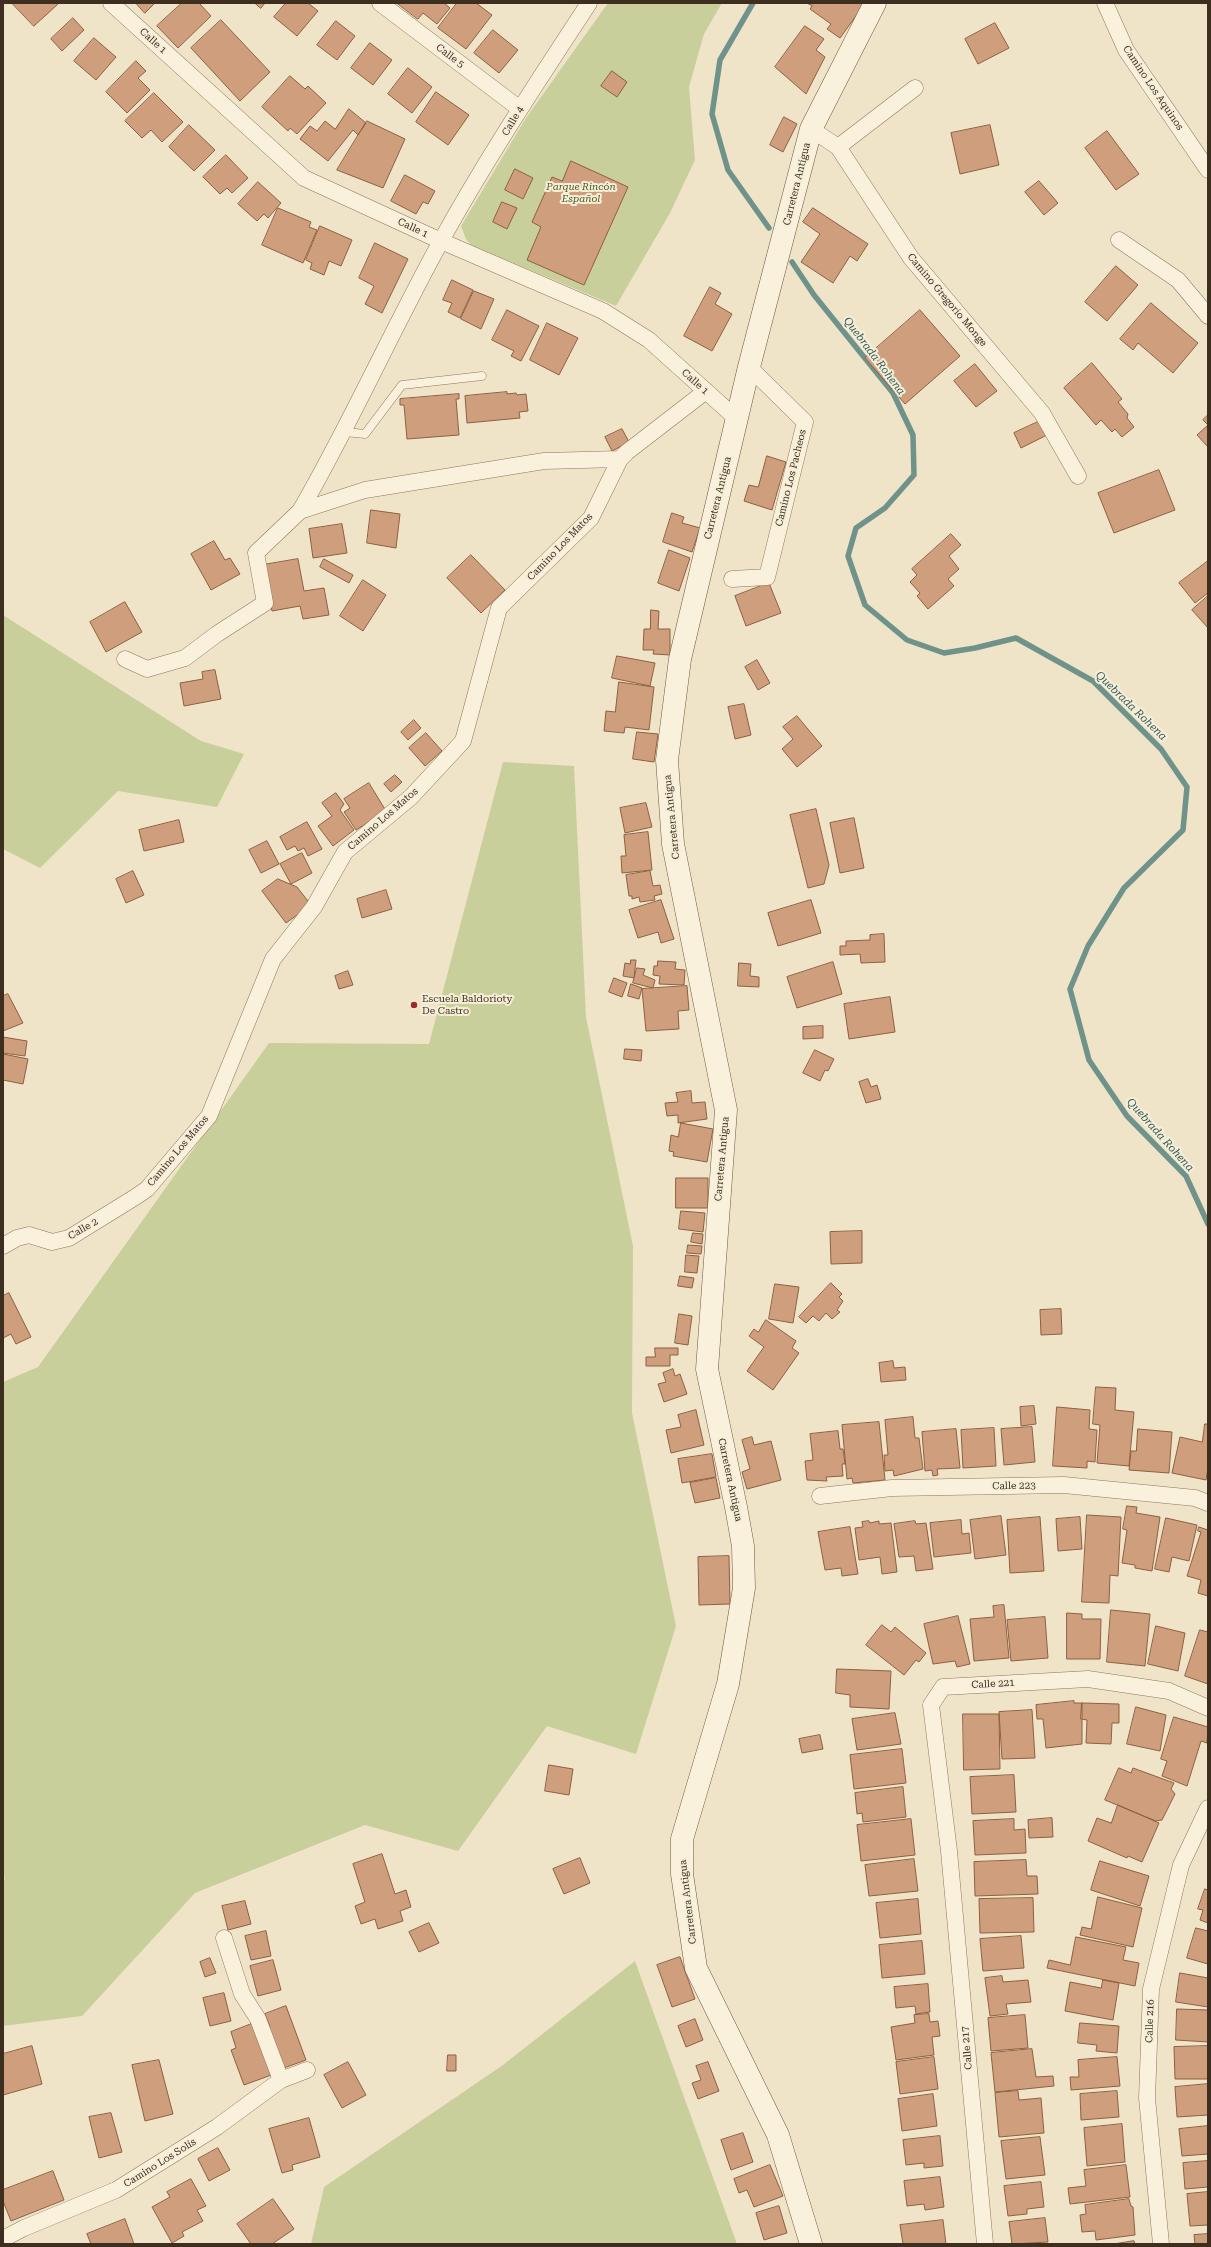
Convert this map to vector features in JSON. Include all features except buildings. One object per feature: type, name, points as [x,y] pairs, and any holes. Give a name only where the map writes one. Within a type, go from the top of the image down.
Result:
[{"type":"street","name":"Calle 1","points":[[112,3],[304,178],[441,241],[603,311],[648,340],[737,419]]},
{"type":"street","name":"Calle 5","points":[[380,3],[520,109]]},
{"type":"street","name":"Calle 4","points":[[300,512],[345,432],[441,241],[520,109],[589,3]]},
{"type":"street","name":"Carretera Antigua","points":[[811,2244],[778,2135],[696,1968],[682,1874],[682,1839],[728,1684],[744,1588],[743,1546],[740,1527],[707,1368],[726,1110],[673,844],[667,760],[680,659],[749,367],[811,129],[875,3]]},
{"type":"street","name":"Camino Los Aquinos","points":[[1105,3],[1126,50],[1208,170]]},
{"type":"street","points":[[838,147],[915,88]]},
{"type":"street","name":"Camino Gregorio Monge","points":[[811,129],[838,147],[911,258],[1042,413],[1078,476]]},
{"type":"street","points":[[1119,240],[1178,280],[1208,316]]},
{"type":"street","name":"Camino Los Pacheos","points":[[732,579],[766,576],[805,422],[749,367]]},
{"type":"street","name":"Camino Los Matos","points":[[137,1196],[147,1189],[209,1116],[273,959],[314,907],[345,852],[411,797],[463,741],[499,608],[591,518],[620,459],[706,391]]},
{"type":"street","points":[[125,659],[147,669],[185,658],[217,634],[265,603],[256,553],[300,512],[365,490],[544,460],[620,459]]},
{"type":"street","name":"Calle 2","points":[[3,1246],[17,1238],[29,1234],[52,1242],[69,1238],[137,1196]]},
{"type":"street","name":"Calle 223","points":[[820,1496],[892,1488],[1064,1485],[1195,1498],[1208,1503]]},
{"type":"street","name":"Calle 221","points":[[949,1851],[931,1705],[943,1687],[1088,1679],[1169,1691],[1208,1708]]},
{"type":"street","name":"Calle 216","points":[[1161,2244],[1147,2098],[1151,1990],[1182,1865],[1208,1808]]},
{"type":"street","name":"Calle 217","points":[[949,1851],[985,2244]]},
{"type":"street","points":[[224,1938],[242,1994],[258,2019],[281,2080]]},
{"type":"street","name":"Camino Los Solís","points":[[3,2239],[24,2228],[116,2190],[217,2127],[281,2080],[307,2070]]},
{"type":"lane","points":[[345,432],[365,434],[402,385],[482,376]]},
{"type":"green space","name":"Parque Rincón Español","points":[[608,3],[722,3],[704,34],[689,87],[695,160],[670,213],[616,306],[471,245],[466,239],[461,226],[526,118]]},
{"type":"green space","points":[[3,615],[201,741],[244,754],[217,807],[118,791],[40,868],[3,849]]},
{"type":"green space","points":[[503,762],[574,766],[586,1017],[633,1246],[632,1413],[676,1626],[636,1754],[547,1726],[458,1851],[365,1825],[195,1893],[82,2016],[3,2026],[3,1881],[5,1879],[3,1873],[3,1382],[38,1367],[269,1043],[429,1044]]},
{"type":"green space","points":[[635,1961],[737,2244],[311,2244],[324,2187],[503,2065]]},
{"type":"waterway","name":"Quebrada Rohena","points":[[753,3],[720,60],[712,114],[728,170],[769,228]]},
{"type":"waterway","name":"Quebrada Rohena","points":[[792,262],[814,295],[893,393],[913,435],[914,475],[885,508],[856,528],[848,556],[865,605],[907,640],[944,653],[975,648],[1016,638],[1093,681],[1161,749],[1187,787],[1183,830],[1124,888],[1088,946],[1070,989],[1089,1060],[1127,1116],[1186,1176],[1208,1224]]},
{"type":"place","name":"Escuela Baldorioty De Castro","points":[[414,1005]]}]
